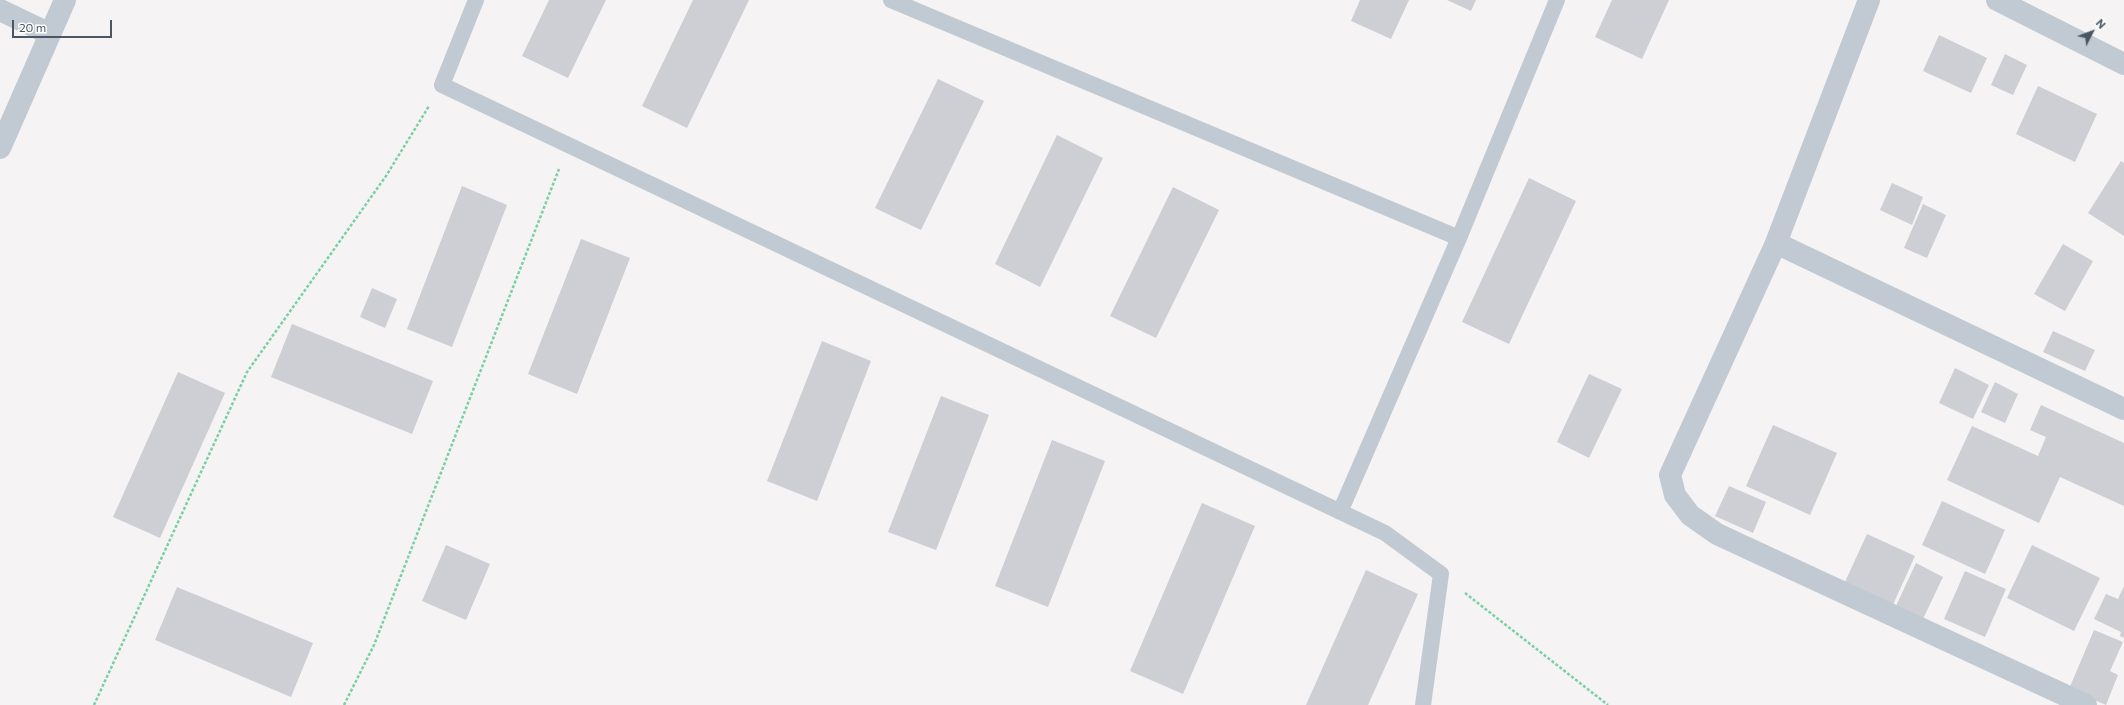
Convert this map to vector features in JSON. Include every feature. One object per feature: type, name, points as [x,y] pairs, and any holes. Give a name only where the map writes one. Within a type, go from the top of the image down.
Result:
[{"type":"street","points":[[0,148],[66,0]]},
{"type":"street","points":[[1869,0],[1776,243],[1670,475],[1675,496],[1690,515],[1717,534],[2086,705]]},
{"type":"street","points":[[1997,0],[2124,64]]},
{"type":"street","points":[[0,10],[50,34]]},
{"type":"street","points":[[1776,243],[2124,409]]},
{"type":"lane","points":[[476,0],[442,85],[1385,533],[1441,574],[1423,705]]},
{"type":"lane","points":[[891,0],[1459,238]]},
{"type":"lane","points":[[1340,512],[1459,238],[1557,0]]},
{"type":"path","points":[[94,705],[247,372],[386,176],[442,85]]},
{"type":"path","points":[[344,705],[374,645],[568,145]]},
{"type":"path","points":[[1441,574],[1608,705]]},
{"type":"building","points":[[549,0],[606,0],[568,78],[522,56]]},
{"type":"building","points":[[693,0],[749,0],[687,128],[642,106]]},
{"type":"building","points":[[1360,0],[1409,0],[1391,39],[1351,21]]},
{"type":"building","points":[[1447,0],[1476,0],[1471,11]]},
{"type":"building","points":[[1612,0],[1669,0],[1642,59],[1595,37]]},
{"type":"building","points":[[1939,35],[1987,58],[1971,93],[1923,71]]},
{"type":"building","points":[[2005,54],[2027,65],[2013,95],[1991,85]]},
{"type":"building","points":[[938,79],[984,101],[921,230],[875,208]]},
{"type":"building","points":[[2038,86],[2097,114],[2075,162],[2016,134]]},
{"type":"building","points":[[1057,135],[1103,158],[1040,287],[995,264]]},
{"type":"building","points":[[2121,161],[2124,163],[2124,236],[2088,213]]},
{"type":"building","points":[[1529,178],[1576,201],[1509,344],[1462,322]]},
{"type":"building","points":[[1892,183],[1923,197],[1912,225],[1880,210]]},
{"type":"building","points":[[462,186],[507,205],[452,347],[407,329]]},
{"type":"building","points":[[1173,187],[1219,210],[1156,338],[1110,316]]},
{"type":"building","points":[[1923,204],[1946,215],[1927,258],[1904,248]]},
{"type":"building","points":[[581,239],[630,258],[577,394],[528,374]]},
{"type":"building","points":[[2063,244],[2093,261],[2065,311],[2034,294]]},
{"type":"building","points":[[372,288],[397,299],[385,328],[360,317]]},
{"type":"building","points":[[292,324],[433,381],[412,434],[271,377]]},
{"type":"building","points":[[2053,331],[2095,350],[2085,371],[2043,352]]},
{"type":"building","points":[[822,341],[871,361],[817,501],[767,481]]},
{"type":"building","points":[[1955,368],[1989,385],[1973,419],[1939,403]]},
{"type":"building","points":[[178,372],[225,393],[160,538],[113,517]]},
{"type":"building","points":[[1589,374],[1622,389],[1589,458],[1557,442]]},
{"type":"building","points":[[1995,382],[2018,394],[2005,423],[1981,412]]},
{"type":"building","points":[[941,396],[989,415],[936,550],[888,532]]},
{"type":"building","points":[[2041,405],[2124,443],[2124,506],[2060,477],[2039,523],[1947,480],[1972,426],[2038,456],[2046,437],[2030,430]]},
{"type":"building","points":[[1773,425],[1837,453],[1810,515],[1746,486]]},
{"type":"building","points":[[1052,440],[1105,461],[1048,607],[995,586]]},
{"type":"building","points":[[1729,486],[1766,502],[1753,533],[1715,516]]},
{"type":"building","points":[[1942,501],[2005,530],[1985,574],[1922,545]]},
{"type":"building","points":[[1202,503],[1255,526],[1183,694],[1130,671]]},
{"type":"building","points":[[1867,534],[1915,556],[1892,607],[1844,584]]},
{"type":"building","points":[[446,545],[490,564],[466,620],[422,601]]},
{"type":"building","points":[[2032,545],[2100,578],[2074,631],[2007,598]]},
{"type":"building","points":[[1916,563],[1943,577],[1922,621],[1895,608]]},
{"type":"building","points":[[1366,570],[1418,594],[1368,705],[1306,705]]},
{"type":"building","points":[[1965,571],[2006,589],[1985,637],[1944,619]]},
{"type":"building","points":[[2124,586],[2124,638],[2120,636],[2121,632],[2094,619],[2106,594],[2118,599]]},
{"type":"building","points":[[177,587],[313,643],[291,697],[155,640]]},
{"type":"building","points":[[2094,630],[2123,642],[2110,671],[2118,675],[2106,705],[2069,689]]}]
